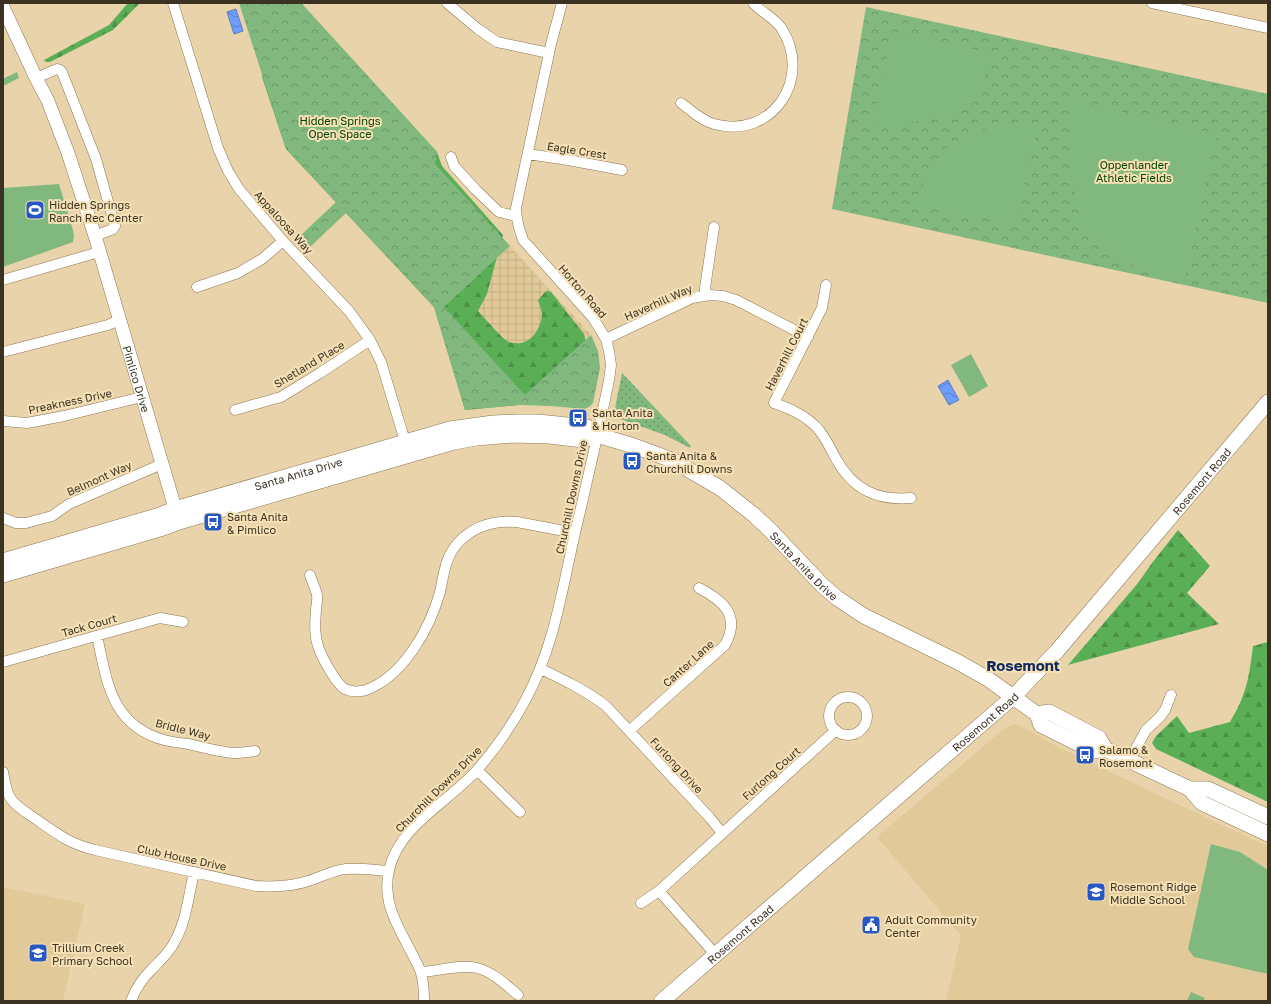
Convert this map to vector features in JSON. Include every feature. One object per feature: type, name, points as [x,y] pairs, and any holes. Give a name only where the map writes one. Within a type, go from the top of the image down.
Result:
[{"type":"main road","name":"Rosemont Road","points":[[662,1001],[1013,697],[1071,634],[1268,402]]},
{"type":"main road","name":"Santa Anita Drive","points":[[3,575],[163,528],[177,516],[405,441],[465,426],[498,423],[538,422],[587,427],[597,435],[634,446],[672,460],[720,488],[763,522],[822,585],[837,598],[864,616],[974,670],[1038,714],[1041,725],[1093,751],[1105,749],[1129,761]]},
{"type":"main road","name":"Santa Anita Drive","points":[[3,561],[160,515],[177,516],[454,442],[514,435],[549,436],[583,440],[597,435]]},
{"type":"main road","points":[[1129,761],[1190,789],[1208,789],[1268,817]]},
{"type":"main road","points":[[1190,789],[1202,803],[1268,834]]},
{"type":"street","name":"Appaloosa Way","points":[[173,3],[218,148],[228,171],[239,189],[283,241],[349,311],[370,340],[381,362],[405,441]]},
{"type":"street","points":[[447,3],[478,29],[497,42],[549,53]]},
{"type":"street","name":"Horton Road","points":[[562,3],[549,53],[516,208],[516,216],[518,228],[523,240],[593,318],[606,339],[611,365],[597,435]]},
{"type":"street","points":[[681,103],[702,119],[714,124],[727,127],[742,126],[761,119],[774,110],[785,96],[791,83],[793,71],[793,56],[790,45],[782,28],[753,3]]},
{"type":"street","points":[[1152,3],[1268,28]]},
{"type":"street","name":"Pimlico Drive","points":[[3,7],[48,101],[62,136],[95,236],[177,516]]},
{"type":"street","points":[[36,78],[57,69],[62,72],[96,159],[115,226],[113,229],[95,236]]},
{"type":"street","name":"Eagle Crest","points":[[528,154],[622,170]]},
{"type":"street","points":[[451,157],[454,166],[499,212],[516,216]]},
{"type":"street","points":[[705,296],[714,227]]},
{"type":"street","points":[[197,287],[238,273],[262,258],[283,241]]},
{"type":"street","points":[[3,280],[99,252]]},
{"type":"street","name":"Haverhill Court","points":[[826,285],[822,308],[774,402],[812,422],[820,431],[842,469],[851,480],[860,487],[885,498],[895,500],[911,498]]},
{"type":"street","name":"Haverhill Way","points":[[606,339],[692,298],[705,296],[723,296],[736,300],[808,336]]},
{"type":"street","points":[[3,352],[104,326],[119,320]]},
{"type":"street","name":"Shetland Place","points":[[235,410],[281,396],[320,373],[370,340]]},
{"type":"street","name":"Preakness Drive","points":[[3,421],[27,423],[64,416],[142,397]]},
{"type":"street","name":"Churchill Downs Drive","points":[[424,1001],[424,990],[420,972],[393,917],[388,897],[387,884],[392,859],[398,848],[415,826],[440,803],[456,792],[495,749],[514,720],[541,669],[557,621],[597,435]]},
{"type":"street","name":"Belmont Way","points":[[3,518],[16,523],[26,523],[52,516],[69,504],[162,464]]},
{"type":"street","points":[[310,575],[317,596],[315,633],[319,649],[326,664],[344,689],[361,691],[371,688],[386,678],[402,664],[415,647],[434,611],[447,559],[457,544],[469,533],[487,524],[508,521],[575,533]]},
{"type":"street","name":"Canter Lane","points":[[629,731],[725,645],[729,638],[732,630],[726,607],[715,596],[699,588]]},
{"type":"street","name":"Tack Court","points":[[3,662],[160,618],[183,622]]},
{"type":"street","name":"Bridle Way","points":[[97,636],[111,695],[122,712],[137,727],[164,740],[234,753],[255,751]]},
{"type":"street","name":"Furlong Drive","points":[[541,669],[573,684],[606,706],[710,818],[722,833]]},
{"type":"street","points":[[1129,761],[1146,730],[1165,710],[1171,694]]},
{"type":"street","name":"Furlong Court","points":[[722,833],[836,730]]},
{"type":"street","points":[[477,770],[520,812]]},
{"type":"street","name":"Club House Drive","points":[[3,772],[11,799],[25,812],[54,833],[71,843],[95,850],[256,886],[270,887],[305,882],[330,872],[345,869],[389,871]]},
{"type":"street","points":[[641,903],[659,891],[722,833]]},
{"type":"street","points":[[131,1001],[140,984],[176,941],[182,925],[194,872]]},
{"type":"street","points":[[659,891],[716,955]]},
{"type":"street","points":[[420,972],[452,968],[476,968],[498,978],[518,995]]},
{"type":"shaded area","points":[[510,246],[591,335],[525,396],[444,307]]},
{"type":"shaded area","name":"Rosemont Ridge Middle School","points":[[1015,724],[1056,746],[1268,847],[1268,1001],[946,1001],[961,936],[877,837],[1005,728]]},
{"type":"shaded area","name":"Trillium Creek Primary School","points":[[3,887],[85,904],[63,1001],[3,1001]]},
{"type":"green space","points":[[128,3],[140,3],[113,30],[50,62],[46,62],[44,60],[109,25]]},
{"type":"green space","name":"Hidden Springs Open Space","points":[[239,3],[301,3],[437,152],[435,164],[510,246],[444,307],[525,395],[591,335],[598,351],[600,368],[593,403],[589,407],[584,409],[519,405],[465,410],[434,307],[346,213],[310,247],[300,236],[336,202],[286,149]]},
{"type":"green space","name":"Hidden Springs Open Space","points":[[301,3],[437,152],[442,166],[503,235],[487,294],[478,311],[506,340],[509,342],[522,343],[532,337],[539,327],[542,315],[538,300],[546,291],[551,292],[584,334],[586,343],[519,405],[465,410],[434,307],[286,149],[262,77],[279,48]]},
{"type":"green space","name":"Oppenlander Athletic Fields","points":[[866,7],[1268,94],[1268,303],[832,209]]},
{"type":"green space","points":[[899,32],[990,53],[983,83],[975,100],[968,107],[943,117],[911,122],[872,123],[891,37]]},
{"type":"green space","points":[[17,72],[19,78],[3,86],[3,79]]},
{"type":"green space","points":[[1070,100],[1217,134],[1184,282],[1149,274],[1122,259],[1082,228],[1070,165]]},
{"type":"green space","points":[[992,127],[1019,127],[1037,130],[1016,219],[1009,223],[917,206],[919,195],[927,175],[939,156],[955,141]]},
{"type":"green space","name":"Hidden Springs Ranch Rec Center","points":[[59,184],[73,230],[73,242],[3,267],[3,188]]},
{"type":"green space","points":[[971,354],[988,386],[969,397],[951,365]]},
{"type":"green space","points":[[622,373],[691,446],[690,448],[665,435],[618,417],[615,408]]},
{"type":"green space","points":[[1178,530],[1210,566],[1187,593],[1219,624],[1068,665],[1138,583]]},
{"type":"green space","points":[[1268,642],[1268,802],[1156,749],[1152,743],[1156,736],[1177,716],[1189,733],[1230,722],[1244,694],[1253,646]]},
{"type":"green space","points":[[1211,844],[1240,852],[1268,870],[1268,974],[1194,957],[1188,949]]},
{"type":"green space","points":[[1191,992],[1205,998],[1203,1001],[1187,1001]]},
{"type":"water","points":[[236,9],[243,31],[234,34],[227,12]]},
{"type":"water","points":[[948,380],[959,400],[949,405],[938,386]]},
{"type":"place","name":"Hidden Springs Ranch Rec Center","points":[[35,210]]},
{"type":"place","name":"Santa Anita & Horton","points":[[578,418]]},
{"type":"place","name":"Santa Anita & Churchill Downs","points":[[632,461]]},
{"type":"place","name":"Santa Anita & Pimlico","points":[[213,522]]},
{"type":"place","name":"Salamo & Rosemont","points":[[1085,755]]},
{"type":"place","name":"Rosemont Ridge Middle School","points":[[1096,892]]},
{"type":"place","name":"Adult Community Center","points":[[871,925]]},
{"type":"place","name":"Trillium Creek Primary School","points":[[38,953]]},
{"type":"district","name":"Rosemont","points":[[1023,665]]}]
